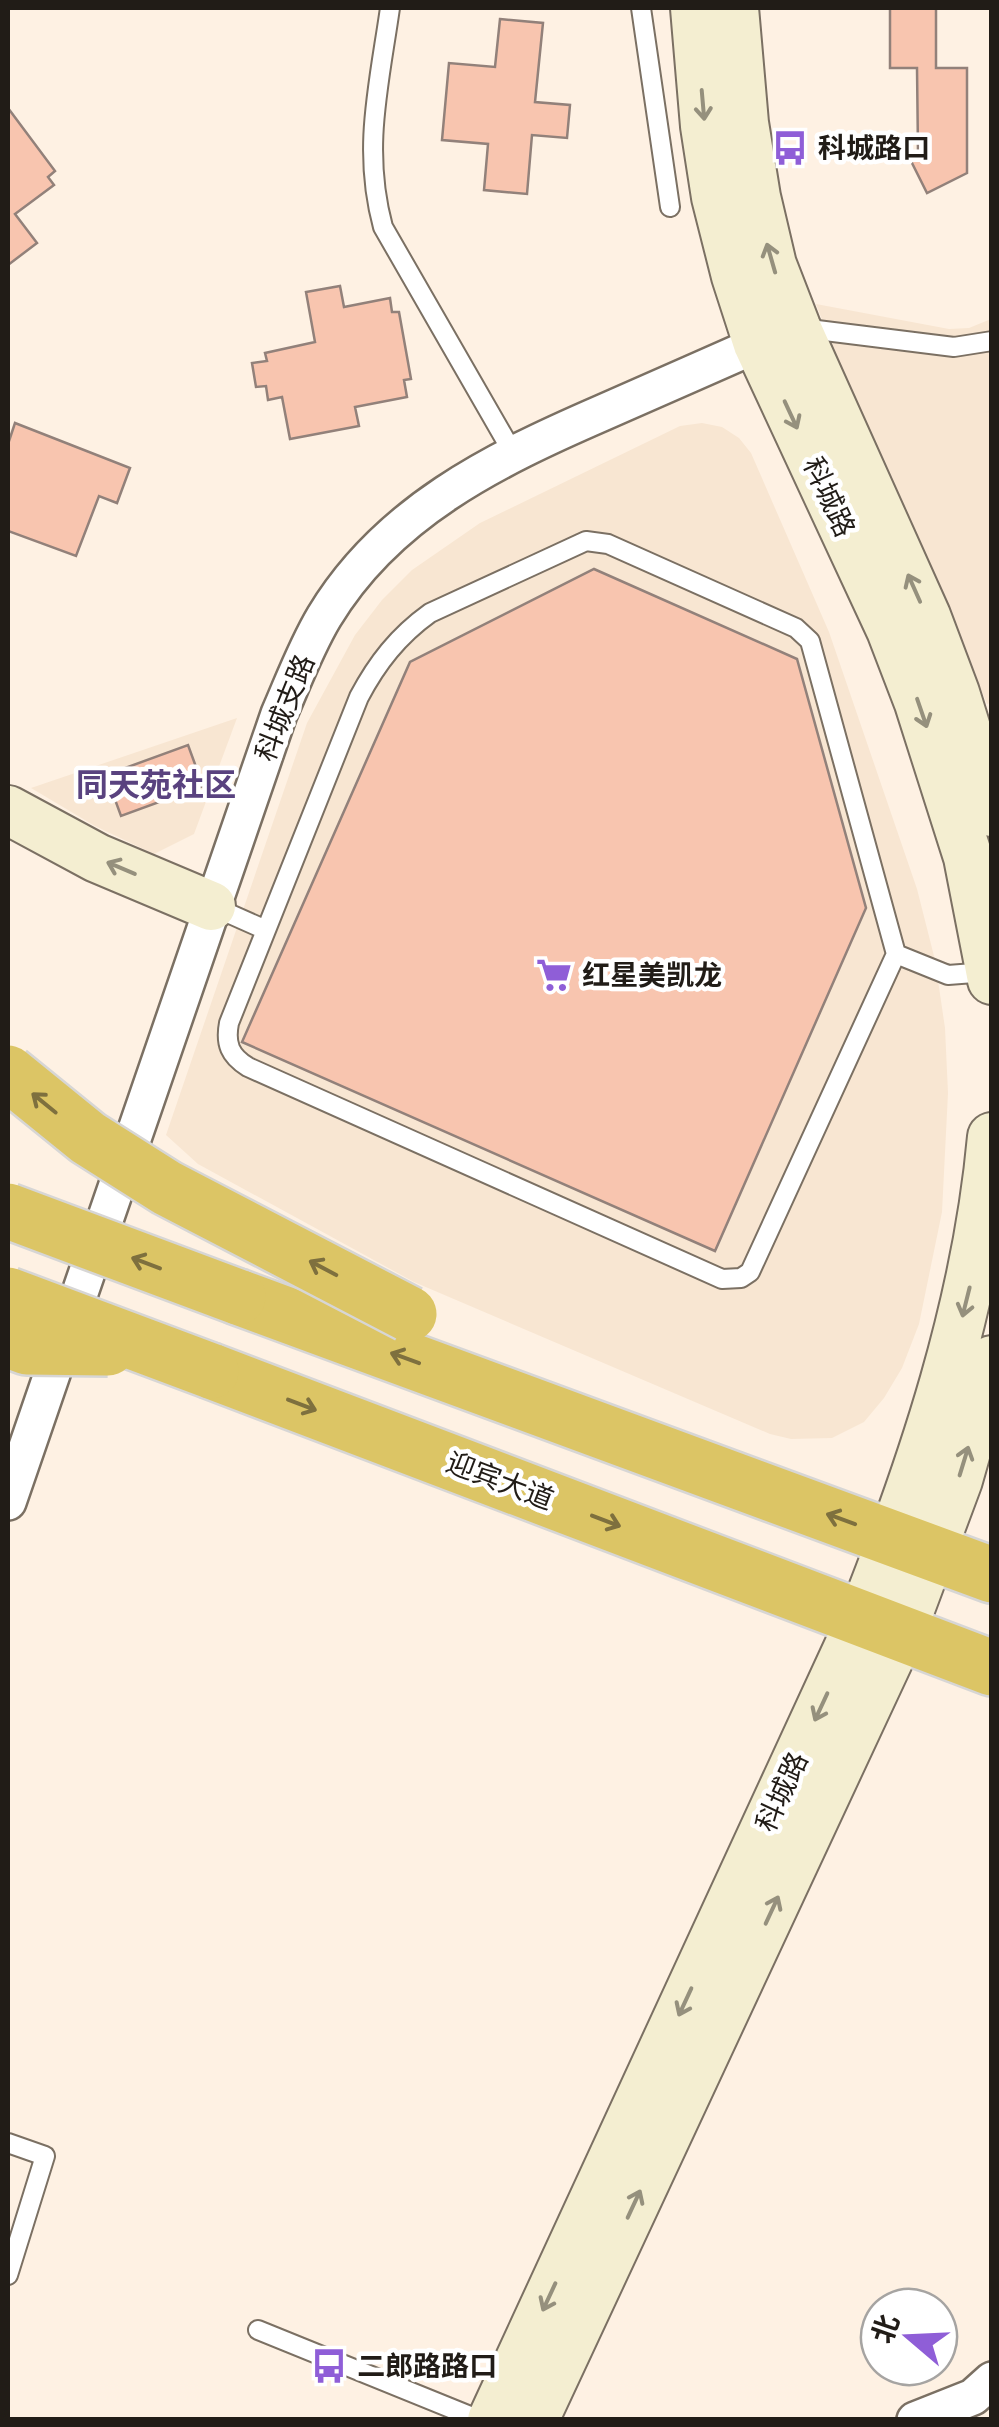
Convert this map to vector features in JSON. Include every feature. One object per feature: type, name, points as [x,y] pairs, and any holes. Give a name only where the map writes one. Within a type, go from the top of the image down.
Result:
[{"type":"highway","points":[[8,1073],[88,1138],[167,1188],[409,1314],[585,1424]]},
{"type":"highway","points":[[8,1211],[992,1575]]},
{"type":"highway","name":"迎宾大道","points":[[8,1295],[992,1668]]},
{"type":"highway","points":[[8,1340],[27,1347],[152,1349]]},
{"type":"main road","name":"科城路","points":[[695,8],[704,126],[716,197],[777,336],[912,685],[968,857],[992,980]]},
{"type":"main road","name":"科城路","points":[[734,8],[744,123],[772,265],[777,336],[926,616],[992,812]]},
{"type":"main road","points":[[8,810],[96,858],[211,906]]},
{"type":"main road","name":"科城路","points":[[534,2420],[882,1626],[913,1546],[981,1230],[992,1137]]},
{"type":"main road","name":"科城路","points":[[913,1546],[964,1462],[992,1360]]},
{"type":"main road","name":"科城路","points":[[492,2420],[882,1626]]},
{"type":"street","name":"科城支路","points":[[8,1502],[279,714],[324,617],[365,563],[426,504],[513,453],[777,336]]},
{"type":"street","points":[[915,2420],[974,2397],[992,2380]]},
{"type":"lane","points":[[390,8],[371,147],[372,175],[383,227],[513,453]]},
{"type":"lane","points":[[641,8],[670,207]]},
{"type":"lane","points":[[777,336],[954,347],[992,341]]},
{"type":"lane","points":[[586,541],[608,544],[778,620],[810,641],[896,954],[750,1272],[732,1281],[722,1280],[236,1060],[229,1050],[227,1036],[359,697],[382,658],[430,613],[586,541]]},
{"type":"lane","points":[[211,906],[266,930]]},
{"type":"lane","points":[[896,954],[948,974],[991,972]]},
{"type":"lane","points":[[8,2144],[45,2156],[8,2274]]},
{"type":"lane","points":[[258,2330],[480,2420]]},
{"type":"shaded area","points":[[816,304],[949,329],[969,328],[991,319],[991,703],[987,704],[947,605],[852,398]]},
{"type":"shaded area","points":[[702,423],[722,427],[739,438],[751,453],[829,632],[917,889],[935,960],[945,1028],[948,1093],[942,1212],[919,1324],[902,1368],[884,1398],[864,1422],[832,1438],[791,1439],[770,1434],[414,1282],[198,1164],[166,1135],[307,723],[355,635],[412,570],[480,523],[680,426]]},
{"type":"shaded area","points":[[237,718],[194,834],[154,854],[95,826],[31,788]]},
{"type":"building","points":[[890,8],[936,8],[936,68],[967,68],[967,173],[927,193],[909,157],[918,152],[917,68],[890,68]]},
{"type":"building","points":[[500,19],[543,23],[535,102],[570,105],[567,138],[532,135],[527,194],[484,190],[488,144],[442,140],[449,63],[495,67]]},
{"type":"building","points":[[8,108],[55,171],[48,177],[54,185],[15,214],[37,243],[8,265]]},
{"type":"building","points":[[340,286],[344,307],[390,298],[392,312],[399,312],[411,379],[404,380],[407,397],[355,407],[359,426],[290,439],[282,397],[268,400],[266,386],[256,387],[252,363],[267,361],[265,353],[315,342],[306,292]]},
{"type":"building","points":[[15,423],[130,468],[117,503],[99,496],[76,556],[8,531],[8,444]]},
{"type":"building","name":"红星美凯龙","points":[[594,569],[797,659],[866,908],[715,1251],[242,1042],[410,662]]},
{"type":"building","points":[[188,745],[203,786],[121,816],[106,775]]},
{"type":"place","name":"科城路口","points":[[790,148]]},
{"type":"place","name":"红星美凯龙","points":[[554,975]]},
{"type":"place","name":"二郎路路口","points":[[329,2366]]},
{"type":"district","name":"同天苑社区","points":[[156,785]]}]
